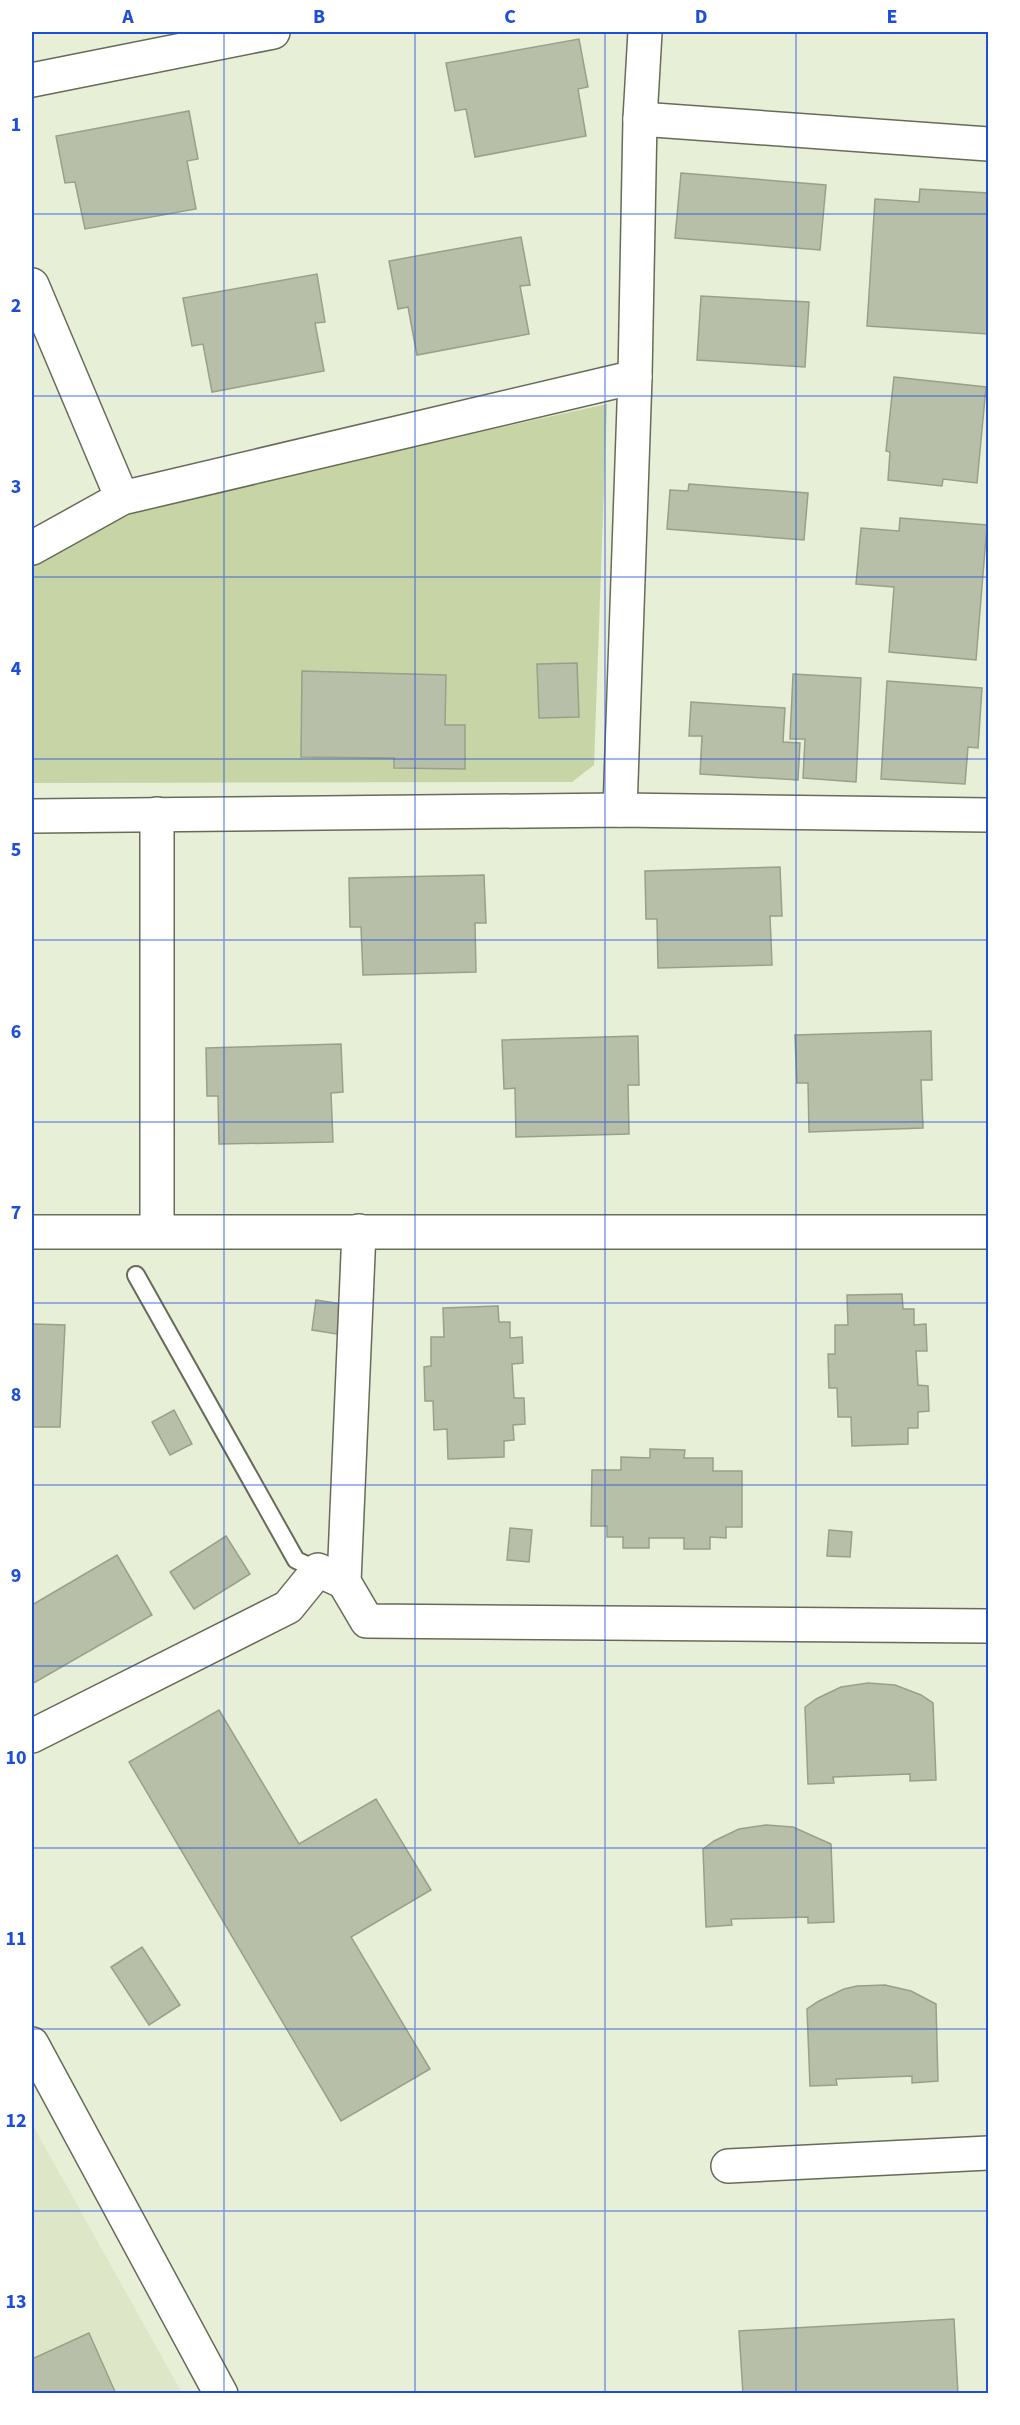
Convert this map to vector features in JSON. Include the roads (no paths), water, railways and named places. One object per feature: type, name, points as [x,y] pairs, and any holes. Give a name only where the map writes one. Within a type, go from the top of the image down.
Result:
[{"type":"street","points":[[32,80],[273,32]]},
{"type":"street","points":[[620,810],[635,377],[640,119],[645,32]]},
{"type":"street","points":[[640,119],[988,144]]},
{"type":"street","points":[[32,285],[122,498]]},
{"type":"street","points":[[32,548],[122,498],[635,377]]},
{"type":"street","points":[[32,816],[620,810],[988,815]]},
{"type":"street","points":[[157,814],[157,1231]]},
{"type":"street","points":[[359,1231],[331,1576],[367,1621],[988,1626]]},
{"type":"street","points":[[32,1232],[988,1233]]},
{"type":"street","points":[[32,1736],[288,1607],[331,1576]]},
{"type":"street","points":[[32,2044],[220,2394]]},
{"type":"street","points":[[728,2166],[988,2153]]},
{"type":"lane","points":[[136,1275],[296,1560],[331,1576]]}]
